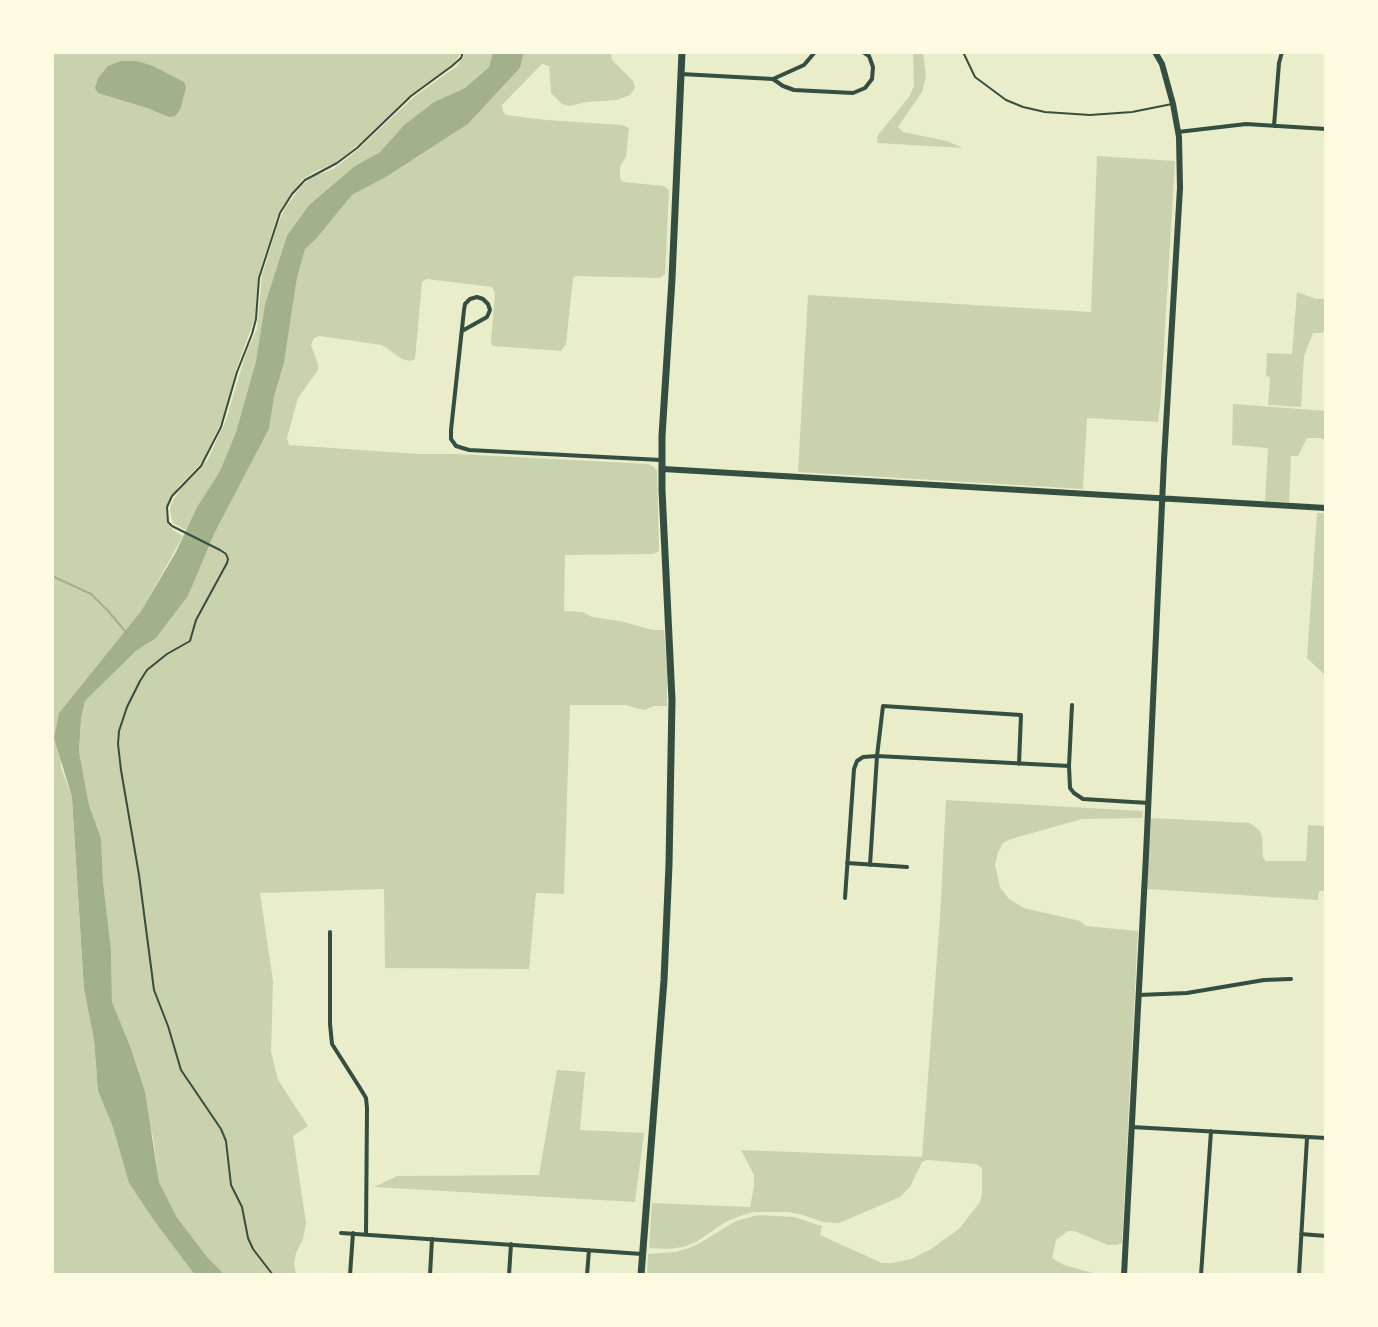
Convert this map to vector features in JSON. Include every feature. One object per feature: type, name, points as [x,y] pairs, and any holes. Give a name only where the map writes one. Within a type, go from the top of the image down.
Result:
[{"type":"main road","points":[[641,1275],[664,992],[670,838],[672,696],[662,436],[682,52]]},
{"type":"main road","points":[[1124,1275],[1180,188],[1178,132],[1173,104],[1162,64],[1155,52]]},
{"type":"main road","points":[[663,469],[1326,508]]},
{"type":"street","points":[[681,74],[773,79],[804,65],[815,52]]},
{"type":"street","points":[[773,79],[794,90],[853,93],[865,88],[872,79],[873,67],[869,56],[863,52]]},
{"type":"street","points":[[1274,126],[1282,52]]},
{"type":"street","points":[[1178,132],[1246,124],[1326,129]]},
{"type":"street","points":[[462,331],[487,317],[490,310],[483,299],[477,297],[465,304],[462,331],[451,430],[451,439],[456,446],[469,450],[663,460]]},
{"type":"street","points":[[1072,705],[1070,788],[1083,799],[1149,803]]},
{"type":"street","points":[[870,865],[883,706],[1021,715],[1019,764]]},
{"type":"street","points":[[845,898],[854,769],[863,757],[1069,766]]},
{"type":"street","points":[[847,863],[907,867]]},
{"type":"street","points":[[330,932],[332,1044],[366,1098],[366,1234]]},
{"type":"street","points":[[1139,995],[1187,993],[1264,980],[1291,979]]},
{"type":"street","points":[[1132,1127],[1326,1138]]},
{"type":"street","points":[[1201,1275],[1211,1131]]},
{"type":"street","points":[[1299,1275],[1307,1136]]},
{"type":"street","points":[[341,1233],[643,1254]]},
{"type":"street","points":[[350,1275],[353,1233]]},
{"type":"street","points":[[1301,1234],[1326,1236]]},
{"type":"street","points":[[430,1275],[432,1239]]},
{"type":"street","points":[[509,1275],[511,1244]]},
{"type":"street","points":[[587,1275],[589,1250]]},
{"type":"lane","points":[[963,52],[975,77],[1006,100],[1045,112],[1090,115],[1132,112],[1173,104]]},
{"type":"path","points":[[273,1275],[248,1238],[242,1207],[231,1185],[226,1141],[181,1070],[154,990],[118,744],[119,731],[127,707],[147,670],[190,641],[196,620],[227,563],[226,554],[177,530],[168,522],[167,507],[172,496],[201,466],[221,427],[256,319],[259,278],[280,213],[305,180],[357,148],[411,96],[461,58],[463,52]]},
{"type":"shaded area","points":[[52,52],[462,52],[453,64],[406,99],[337,162],[303,179],[284,204],[260,271],[256,315],[236,370],[224,416],[203,461],[179,486],[167,506],[169,525],[183,536],[141,611],[59,713],[61,768],[72,797],[84,989],[94,1040],[98,1091],[155,1222],[195,1275],[52,1275]]},
{"type":"shaded area","points":[[466,52],[493,52],[489,67],[465,88],[434,102],[404,125],[380,152],[355,166],[309,205],[287,234],[265,304],[256,361],[236,432],[220,471],[186,530],[173,523],[171,504],[181,488],[208,459],[226,420],[246,353],[257,329],[262,276],[285,208],[302,185],[314,176],[333,169],[354,153],[415,96],[457,66]]},
{"type":"shaded area","points":[[493,52],[524,52],[520,68],[468,124],[352,195],[305,249],[269,429],[215,532],[188,596],[156,638],[136,651],[85,701],[79,751],[89,805],[101,838],[111,949],[112,1002],[145,1092],[159,1182],[176,1216],[225,1275],[195,1275],[129,1183],[113,1127],[98,1091],[94,1040],[84,989],[72,797],[54,738],[59,713],[141,611],[220,471],[236,432],[256,361],[265,304],[287,235],[309,205],[355,166],[380,152],[404,125],[434,102],[465,88],[489,67]]},
{"type":"shaded area","points":[[524,52],[611,52],[612,60],[633,81],[635,88],[630,95],[617,100],[570,106],[562,104],[551,93],[549,66],[542,64],[502,105],[503,112],[506,115],[629,128],[620,178],[623,182],[664,186],[669,190],[665,274],[660,278],[573,278],[566,344],[561,351],[493,346],[495,293],[492,287],[427,279],[422,282],[415,359],[402,359],[382,345],[320,336],[314,338],[311,345],[318,370],[298,398],[287,438],[289,445],[648,464],[654,467],[657,471],[659,551],[654,554],[565,555],[564,611],[583,612],[592,617],[664,630],[667,706],[644,710],[625,705],[570,705],[564,894],[536,893],[529,969],[385,968],[384,889],[260,893],[273,981],[271,1052],[278,1080],[308,1126],[293,1136],[306,1223],[294,1263],[296,1275],[225,1275],[176,1216],[159,1182],[153,1137],[130,1046],[112,1002],[111,949],[101,838],[89,805],[79,751],[85,701],[136,651],[156,638],[188,596],[215,532],[269,429],[305,249],[352,195],[468,124],[520,68]]},
{"type":"shaded area","points":[[913,52],[923,52],[926,76],[922,92],[898,127],[903,132],[947,141],[963,148],[877,143],[878,135],[909,97],[914,86]]},
{"type":"shaded area","points":[[121,61],[137,61],[153,66],[184,82],[186,88],[180,110],[175,116],[169,117],[98,93],[95,88],[98,78],[108,66]]},
{"type":"shaded area","points":[[1097,156],[1175,161],[1158,422],[1087,418],[1083,489],[798,472],[808,295],[1091,312]]},
{"type":"shaded area","points":[[1297,292],[1326,299],[1326,330],[1313,333],[1304,356],[1301,407],[1268,405],[1270,377],[1266,376],[1267,353],[1292,354]]},
{"type":"shaded area","points":[[1233,404],[1326,411],[1326,440],[1307,438],[1298,456],[1291,456],[1289,502],[1265,501],[1268,448],[1232,445]]},
{"type":"shaded area","points":[[1317,513],[1326,513],[1326,676],[1307,658]]},
{"type":"shaded area","points":[[946,800],[1143,811],[1142,818],[1082,819],[1011,839],[1003,843],[995,865],[1000,887],[1009,899],[1024,908],[1080,921],[1086,926],[1138,931],[1122,1243],[1108,1245],[1074,1231],[1068,1231],[1056,1240],[1052,1258],[1064,1265],[1100,1275],[647,1275],[648,1254],[689,1248],[736,1221],[758,1215],[794,1217],[822,1226],[820,1235],[882,1263],[911,1259],[959,1229],[980,1202],[982,1168],[976,1164],[927,1160],[922,1162],[910,1187],[900,1197],[839,1223],[788,1212],[753,1212],[727,1221],[683,1247],[649,1248],[652,1203],[750,1207],[754,1175],[741,1150],[922,1157]]},
{"type":"shaded area","points":[[1150,818],[1250,823],[1260,831],[1266,861],[1306,861],[1308,825],[1326,826],[1326,891],[1319,891],[1318,900],[1147,889]]},
{"type":"shaded area","points":[[557,1070],[585,1072],[580,1130],[644,1133],[635,1202],[374,1187],[397,1176],[539,1175]]},
{"type":"waterway","points":[[52,576],[91,594],[125,631]]}]
